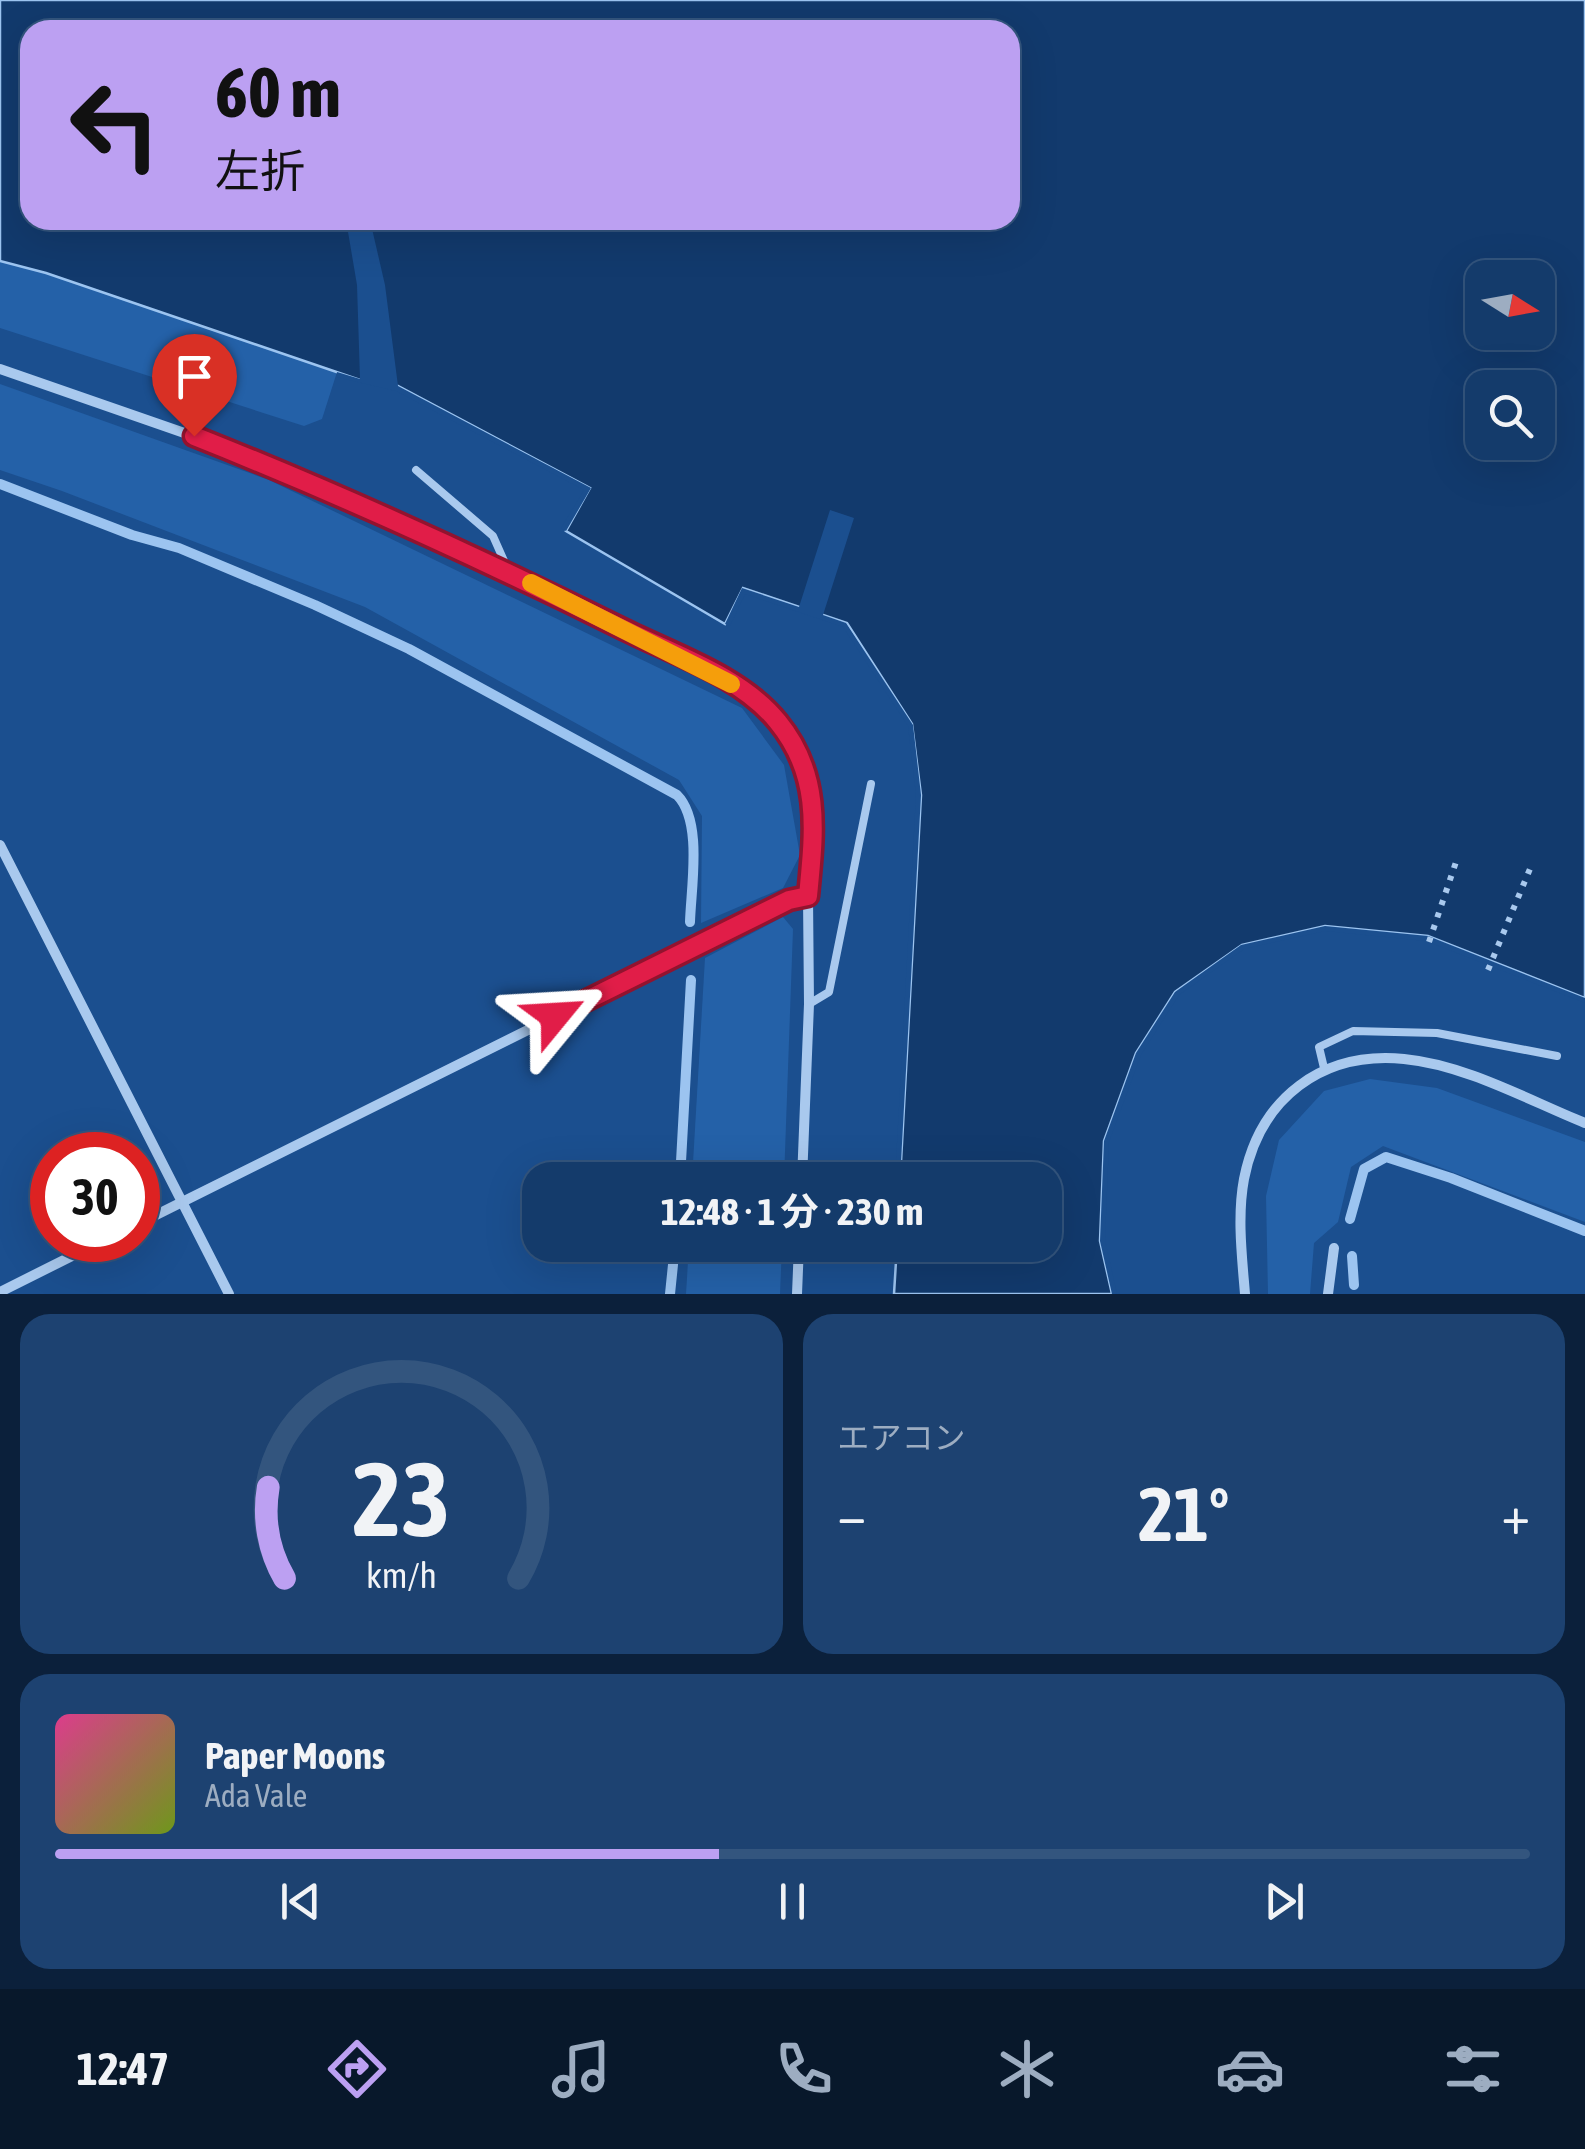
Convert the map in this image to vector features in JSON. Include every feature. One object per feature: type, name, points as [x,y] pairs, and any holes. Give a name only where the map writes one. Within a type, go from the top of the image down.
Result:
[{"type":"street","points":[[0,369],[194,436],[316,484],[510,573],[722,678],[756,700],[779,723],[799,754],[810,789],[815,828],[808,896],[809,1004],[803,1162]]},
{"type":"street","points":[[0,845],[229,1294]]},
{"type":"street","points":[[160,1213],[756,916],[789,900],[808,896]]},
{"type":"street","points":[[1245,1294],[1241,1244],[1244,1181],[1255,1143],[1273,1110],[1324,1068],[1364,1060],[1405,1059],[1458,1072],[1585,1123]]},
{"type":"street","points":[[1328,1294],[1334,1248]]},
{"type":"street","points":[[0,1292],[60,1262]]},
{"type":"street","points":[[796,1294],[798,1262]]},
{"type":"lane","points":[[416,470],[493,536],[510,573]]},
{"type":"lane","points":[[809,1004],[830,992],[871,784]]},
{"type":"lane","points":[[1324,1068],[1318,1047],[1352,1031],[1437,1033],[1557,1056]]},
{"type":"path","points":[[1429,942],[1458,856]]},
{"type":"path","points":[[1488,970],[1532,864]]},
{"type":"shaded area","points":[[0,0],[1585,0],[1585,998],[1428,936],[1325,926],[1242,945],[1175,992],[1136,1053],[1104,1141],[1100,1241],[1112,1294],[894,1294],[896,1262],[1062,1262],[1062,1162],[901,1162],[921,795],[912,724],[847,623],[743,588],[725,624],[566,531],[590,488],[398,386],[360,380],[46,273],[0,261]]},
{"type":"shaded area","points":[[0,261],[337,372],[322,419],[304,426],[0,328]]},
{"type":"shaded area","points":[[0,384],[269,480],[742,708],[784,765],[800,855],[783,888],[701,923],[702,816],[679,780],[365,607],[0,470]]},
{"type":"shaded area","points":[[783,917],[793,929],[785,1162],[693,1162],[705,958]]},
{"type":"shaded area","points":[[1370,1079],[1437,1088],[1585,1142],[1585,1222],[1383,1146],[1351,1167],[1338,1222],[1314,1243],[1310,1294],[1268,1294],[1266,1196],[1279,1140],[1324,1091]]},
{"type":"shaded area","points":[[688,1262],[781,1262],[780,1294],[686,1294]]},
{"type":"pier","points":[[348,230],[372,230],[385,285],[398,386],[591,488],[566,531],[561,528],[584,490],[396,391],[336,377],[337,372],[360,379],[357,285]]},
{"type":"pier","points":[[830,510],[854,518],[823,615],[846,623],[913,725],[921,795],[901,1162],[896,1162],[916,795],[908,726],[843,627],[745,594],[730,626],[725,624],[742,588],[799,607]]},
{"type":"pier","points":[[1325,926],[1428,936],[1585,998],[1585,1003],[1426,941],[1325,931],[1244,949],[1179,995],[1141,1055],[1109,1142],[1105,1240],[1117,1294],[1112,1294],[1100,1241],[1104,1141],[1136,1053],[1175,992],[1241,945]]},
{"type":"waterway","points":[[0,484],[132,535],[179,548],[315,605],[409,649],[677,795],[685,806],[693,837],[690,922]]},
{"type":"waterway","points":[[681,1162],[691,980]]},
{"type":"waterway","points":[[1350,1219],[1364,1169],[1386,1157],[1585,1231]]},
{"type":"waterway","points":[[1352,1256],[1354,1285]]},
{"type":"waterway","points":[[670,1294],[673,1262]]},
{"type":"slow traffic","points":[[531,583],[731,684]]},
{"type":"route","points":[[194,436],[316,484],[510,573],[722,678],[756,700],[779,723],[799,754],[810,789],[815,828],[808,896],[789,900],[555,1016]]}]
